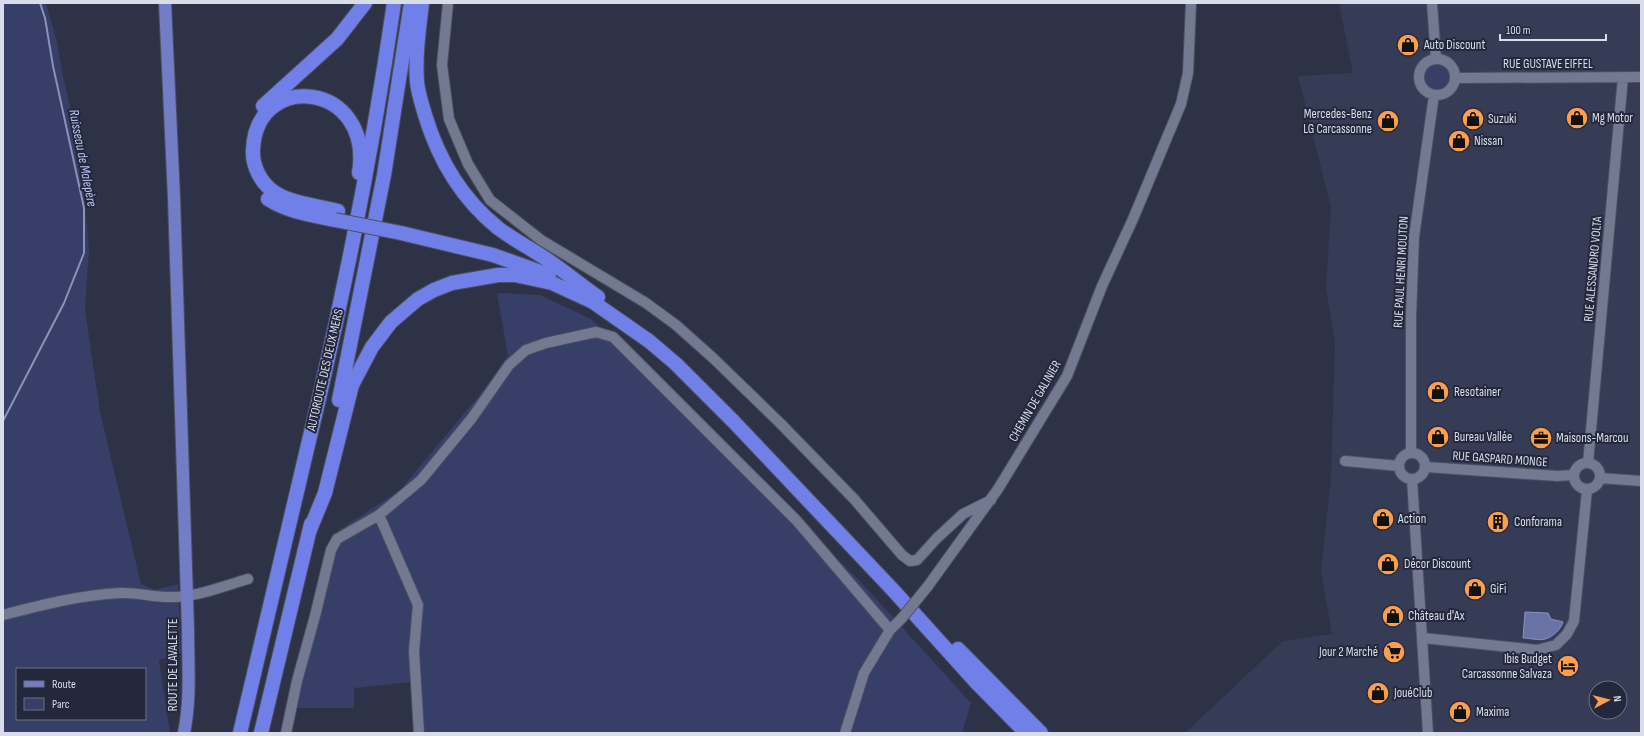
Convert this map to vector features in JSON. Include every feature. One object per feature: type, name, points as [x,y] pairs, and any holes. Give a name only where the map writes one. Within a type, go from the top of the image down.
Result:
[{"type":"highway","points":[[365,3],[351,23],[337,39],[264,104],[256,115],[246,136],[245,152],[251,177],[265,197],[291,210],[336,216],[402,229],[523,265],[571,285],[581,292],[624,313],[658,338],[697,372],[957,648],[1041,733]]},
{"type":"highway","name":"AUTOROUTE DES DEUX MERS","points":[[240,733],[321,393],[359,213],[394,3]]},
{"type":"highway","name":"AUTOROUTE DES DEUX MERS","points":[[261,733],[341,391],[384,175],[411,3]]},
{"type":"highway","points":[[422,3],[418,44],[418,82],[420,98],[431,133],[445,164],[466,196],[480,212],[498,228],[552,262],[590,296],[649,341],[691,378],[893,590],[975,681],[1026,733]]},
{"type":"highway","points":[[336,216],[282,196],[267,186],[258,173],[253,154],[256,132],[267,112],[283,100],[303,97],[324,100],[335,105],[344,113],[351,123],[359,144],[360,168],[356,192],[359,213]]},
{"type":"highway","points":[[309,532],[325,493],[352,385],[360,367],[378,338],[391,322],[407,307],[434,290],[452,282],[498,275],[515,275],[552,283],[590,296]]},
{"type":"main road","name":"ROUTE DE LAVALETTE","points":[[165,3],[174,198],[186,596],[188,716],[184,733]]},
{"type":"street","points":[[448,3],[442,65],[449,119],[468,164],[490,200],[541,240],[646,303],[676,325],[713,358],[780,423],[854,499],[902,555],[910,561],[917,560],[937,538],[963,514],[990,500]]},
{"type":"street","name":"CHEMIN DE GALINIER","points":[[845,733],[864,673],[890,630],[902,618],[928,586],[990,500],[1050,406],[1067,376],[1102,286],[1133,219],[1181,104],[1188,73],[1191,3]]},
{"type":"street","points":[[1432,3],[1436,60]]},
{"type":"street","points":[[1436,60],[1448,63],[1454,72],[1455,78],[1451,89],[1446,93],[1434,95],[1423,89],[1419,76],[1425,65],[1430,61],[1436,60]]},
{"type":"street","name":"RUE ALESSANDRO VOLTA","points":[[1588,462],[1623,77]]},
{"type":"street","name":"RUE GUSTAVE EIFFEL","points":[[1455,78],[1641,77]]},
{"type":"street","name":"RUE PAUL HENRI MOUTON","points":[[1411,452],[1411,317],[1414,237],[1434,95]]},
{"type":"street","points":[[286,733],[297,681],[331,550],[338,539],[380,515],[421,480],[472,418],[509,365],[526,350],[546,343],[596,332],[613,336],[738,460],[797,520],[890,630]]},
{"type":"street","points":[[1411,452],[1424,458],[1426,467],[1421,476],[1412,479],[1403,475],[1399,466],[1400,459],[1405,454],[1411,452]]},
{"type":"street","points":[[1345,461],[1399,466]]},
{"type":"street","points":[[1588,462],[1598,468],[1600,478],[1596,487],[1587,490],[1577,485],[1573,475],[1578,466],[1588,462]]},
{"type":"street","name":"RUE GASPARD MONGE","points":[[1426,467],[1557,476],[1573,475]]},
{"type":"street","points":[[1600,478],[1641,481]]},
{"type":"street","points":[[1412,479],[1428,733]]},
{"type":"street","points":[[1423,638],[1537,650],[1556,645],[1567,634],[1574,622],[1587,490]]},
{"type":"street","points":[[380,515],[418,605],[414,651],[419,733]]},
{"type":"street","points":[[3,615],[60,600],[120,593],[168,597],[186,596],[248,579]]},
{"type":"shaded area","points":[[1339,3],[1641,3],[1641,733],[1185,733],[1283,641],[1332,634],[1321,571],[1331,477],[1335,342],[1326,288],[1331,207],[1298,76],[1353,73]]},
{"type":"shaded area","points":[[1525,612],[1548,613],[1551,619],[1563,622],[1556,632],[1543,640],[1523,638]]},
{"type":"green space","points":[[3,3],[46,3],[57,42],[62,72],[80,148],[89,250],[85,309],[100,412],[141,584],[155,590],[178,584],[181,653],[159,660],[170,733],[3,733]]},
{"type":"green space","points":[[1437,64],[1446,68],[1450,77],[1446,86],[1437,90],[1428,86],[1424,77],[1428,68]]},
{"type":"green space","points":[[497,293],[540,295],[591,319],[859,580],[971,703],[962,733],[425,733],[421,681],[354,688],[354,708],[295,708],[339,530],[400,490],[482,392],[508,356]]},
{"type":"waterway","name":"Ruisseau de Malepère","points":[[3,421],[64,303],[84,253],[84,208],[53,66],[45,18],[40,3]]},
{"type":"place","name":"Auto Discount","points":[[1408,45]]},
{"type":"place","name":"Mg Motor","points":[[1577,118]]},
{"type":"place","name":"Suzuki","points":[[1473,119]]},
{"type":"place","name":"Mercedes-Benz LG Carcassonne","points":[[1388,121]]},
{"type":"place","name":"Nissan","points":[[1459,141]]},
{"type":"place","name":"Resotainer","points":[[1438,392]]},
{"type":"place","name":"Bureau Vallée","points":[[1438,437]]},
{"type":"place","name":"Maisons-Marcou","points":[[1541,438]]},
{"type":"place","name":"Action","points":[[1383,519]]},
{"type":"place","name":"Conforama","points":[[1498,522]]},
{"type":"place","name":"Décor Discount","points":[[1388,564]]},
{"type":"place","name":"GiFi","points":[[1475,589]]},
{"type":"place","name":"Château d'Ax","points":[[1393,616]]},
{"type":"place","name":"Jour 2 Marché","points":[[1394,652]]},
{"type":"place","name":"Ibis Budget Carcassonne Salvaza","points":[[1568,666]]},
{"type":"place","name":"JouéClub","points":[[1378,693]]},
{"type":"place","name":"Maxima","points":[[1460,712]]}]
